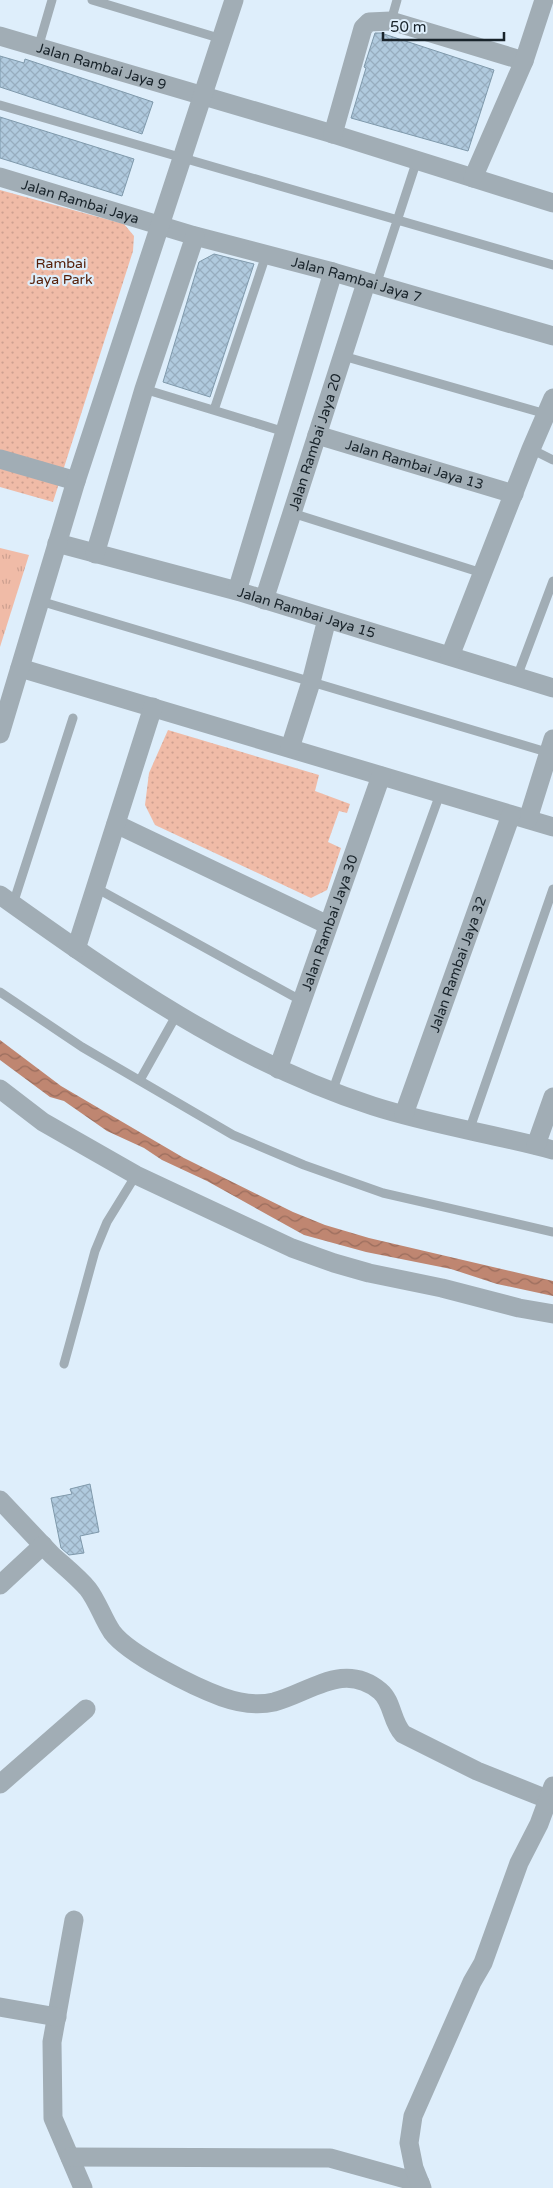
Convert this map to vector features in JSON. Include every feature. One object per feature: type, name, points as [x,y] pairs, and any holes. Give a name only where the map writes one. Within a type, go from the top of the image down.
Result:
[{"type":"street","points":[[0,734],[76,481],[234,0]]},
{"type":"street","points":[[473,178],[524,61],[544,0]]},
{"type":"street","points":[[333,134],[363,28],[369,22],[391,21],[524,61]]},
{"type":"street","name":"Jalan Rambai Jaya 9","points":[[0,36],[333,134],[553,203]]},
{"type":"street","name":"Jalan Rambai Jaya","points":[[0,177],[160,225]]},
{"type":"street","name":"Jalan Rambai Jaya 7","points":[[160,225],[333,272],[553,336]]},
{"type":"street","points":[[95,554],[144,389],[195,236]]},
{"type":"street","points":[[237,591],[333,272]]},
{"type":"street","name":"Jalan Rambai Jaya 20","points":[[264,600],[343,356],[371,284]]},
{"type":"street","points":[[450,656],[549,406]]},
{"type":"street","name":"Jalan Rambai Jaya 13","points":[[317,435],[514,494]]},
{"type":"street","points":[[0,459],[76,481]]},
{"type":"street","name":"Jalan Rambai Jaya 15","points":[[57,543],[237,591],[553,688]]},
{"type":"street","points":[[290,748],[311,682],[327,619]]},
{"type":"street","points":[[20,668],[553,827]]},
{"type":"street","points":[[76,949],[153,707]]},
{"type":"street","name":"Jalan Rambai Jaya 32","points":[[404,1114],[520,817],[552,749]]},
{"type":"street","name":"Jalan Rambai Jaya 30","points":[[278,1069],[381,776]]},
{"type":"street","points":[[116,824],[328,925]]},
{"type":"street","points":[[7,899],[76,949],[177,1014],[278,1069],[332,1092],[374,1107],[545,1148],[553,1097]]},
{"type":"street","points":[[0,1089],[43,1122],[136,1175],[292,1248],[334,1263],[519,1308],[553,1314]]},
{"type":"street","points":[[0,1500],[87,1588],[112,1632],[126,1646],[154,1665],[221,1696],[242,1703],[274,1702],[332,1680],[347,1678],[364,1681],[381,1692],[389,1702],[396,1726],[403,1734],[477,1771],[550,1792],[539,1824],[519,1863],[483,1963],[472,1982],[413,2116],[409,2142],[414,2168],[421,2185]]},
{"type":"street","points":[[0,1585],[43,1545]]},
{"type":"street","points":[[0,1784],[86,1709]]},
{"type":"street","points":[[74,1920],[52,2042],[53,2118],[83,2188]]},
{"type":"street","points":[[0,2007],[56,2017]]},
{"type":"street","points":[[70,2157],[330,2158],[421,2185]]},
{"type":"lane","points":[[38,48],[52,0]]},
{"type":"lane","points":[[92,0],[222,39]]},
{"type":"lane","points":[[391,21],[397,0]]},
{"type":"lane","points":[[0,105],[397,221],[553,264]]},
{"type":"lane","points":[[371,284],[397,221],[417,160]]},
{"type":"lane","points":[[214,410],[266,255]]},
{"type":"lane","points":[[343,356],[549,406]]},
{"type":"lane","points":[[144,389],[286,432]]},
{"type":"lane","points":[[531,449],[553,460]]},
{"type":"lane","points":[[292,513],[482,573]]},
{"type":"lane","points":[[517,677],[553,581]]},
{"type":"lane","points":[[40,601],[311,682],[552,749]]},
{"type":"lane","points":[[7,899],[73,718]]},
{"type":"lane","points":[[332,1092],[440,794]]},
{"type":"lane","points":[[96,888],[302,1001]]},
{"type":"lane","points":[[469,1130],[553,889]]},
{"type":"lane","points":[[0,992],[82,1047],[233,1135],[304,1165],[383,1193],[553,1232]]},
{"type":"lane","points":[[140,1080],[177,1014]]},
{"type":"lane","points":[[64,1364],[95,1251],[107,1222],[136,1175]]},
{"type":"green space","name":"Rambai Jaya Park","points":[[0,190],[124,224],[134,236],[133,251],[53,502],[0,487]]},
{"type":"green space","points":[[0,548],[29,555],[0,647]]},
{"type":"green space","points":[[168,730],[319,775],[315,791],[350,804],[347,813],[339,811],[328,842],[341,848],[327,890],[311,898],[155,825],[145,805],[149,773]]},
{"type":"water","points":[[0,1040],[61,1086],[184,1158],[293,1212],[325,1225],[369,1238],[553,1281],[553,1296],[497,1284],[451,1269],[366,1252],[304,1235],[207,1181],[107,1131],[64,1101],[50,1097],[0,1060]]},
{"type":"building","points":[[375,33],[381,33],[494,70],[468,151],[351,118]]},
{"type":"building","points":[[0,56],[24,63],[25,59],[153,102],[142,134],[0,87]]},
{"type":"building","points":[[0,117],[134,159],[122,196],[0,158]]},
{"type":"building","points":[[214,254],[254,264],[210,397],[163,382],[199,262]]},
{"type":"building","points":[[90,1484],[99,1532],[80,1536],[84,1553],[69,1555],[61,1548],[51,1498],[72,1494],[70,1489]]}]
